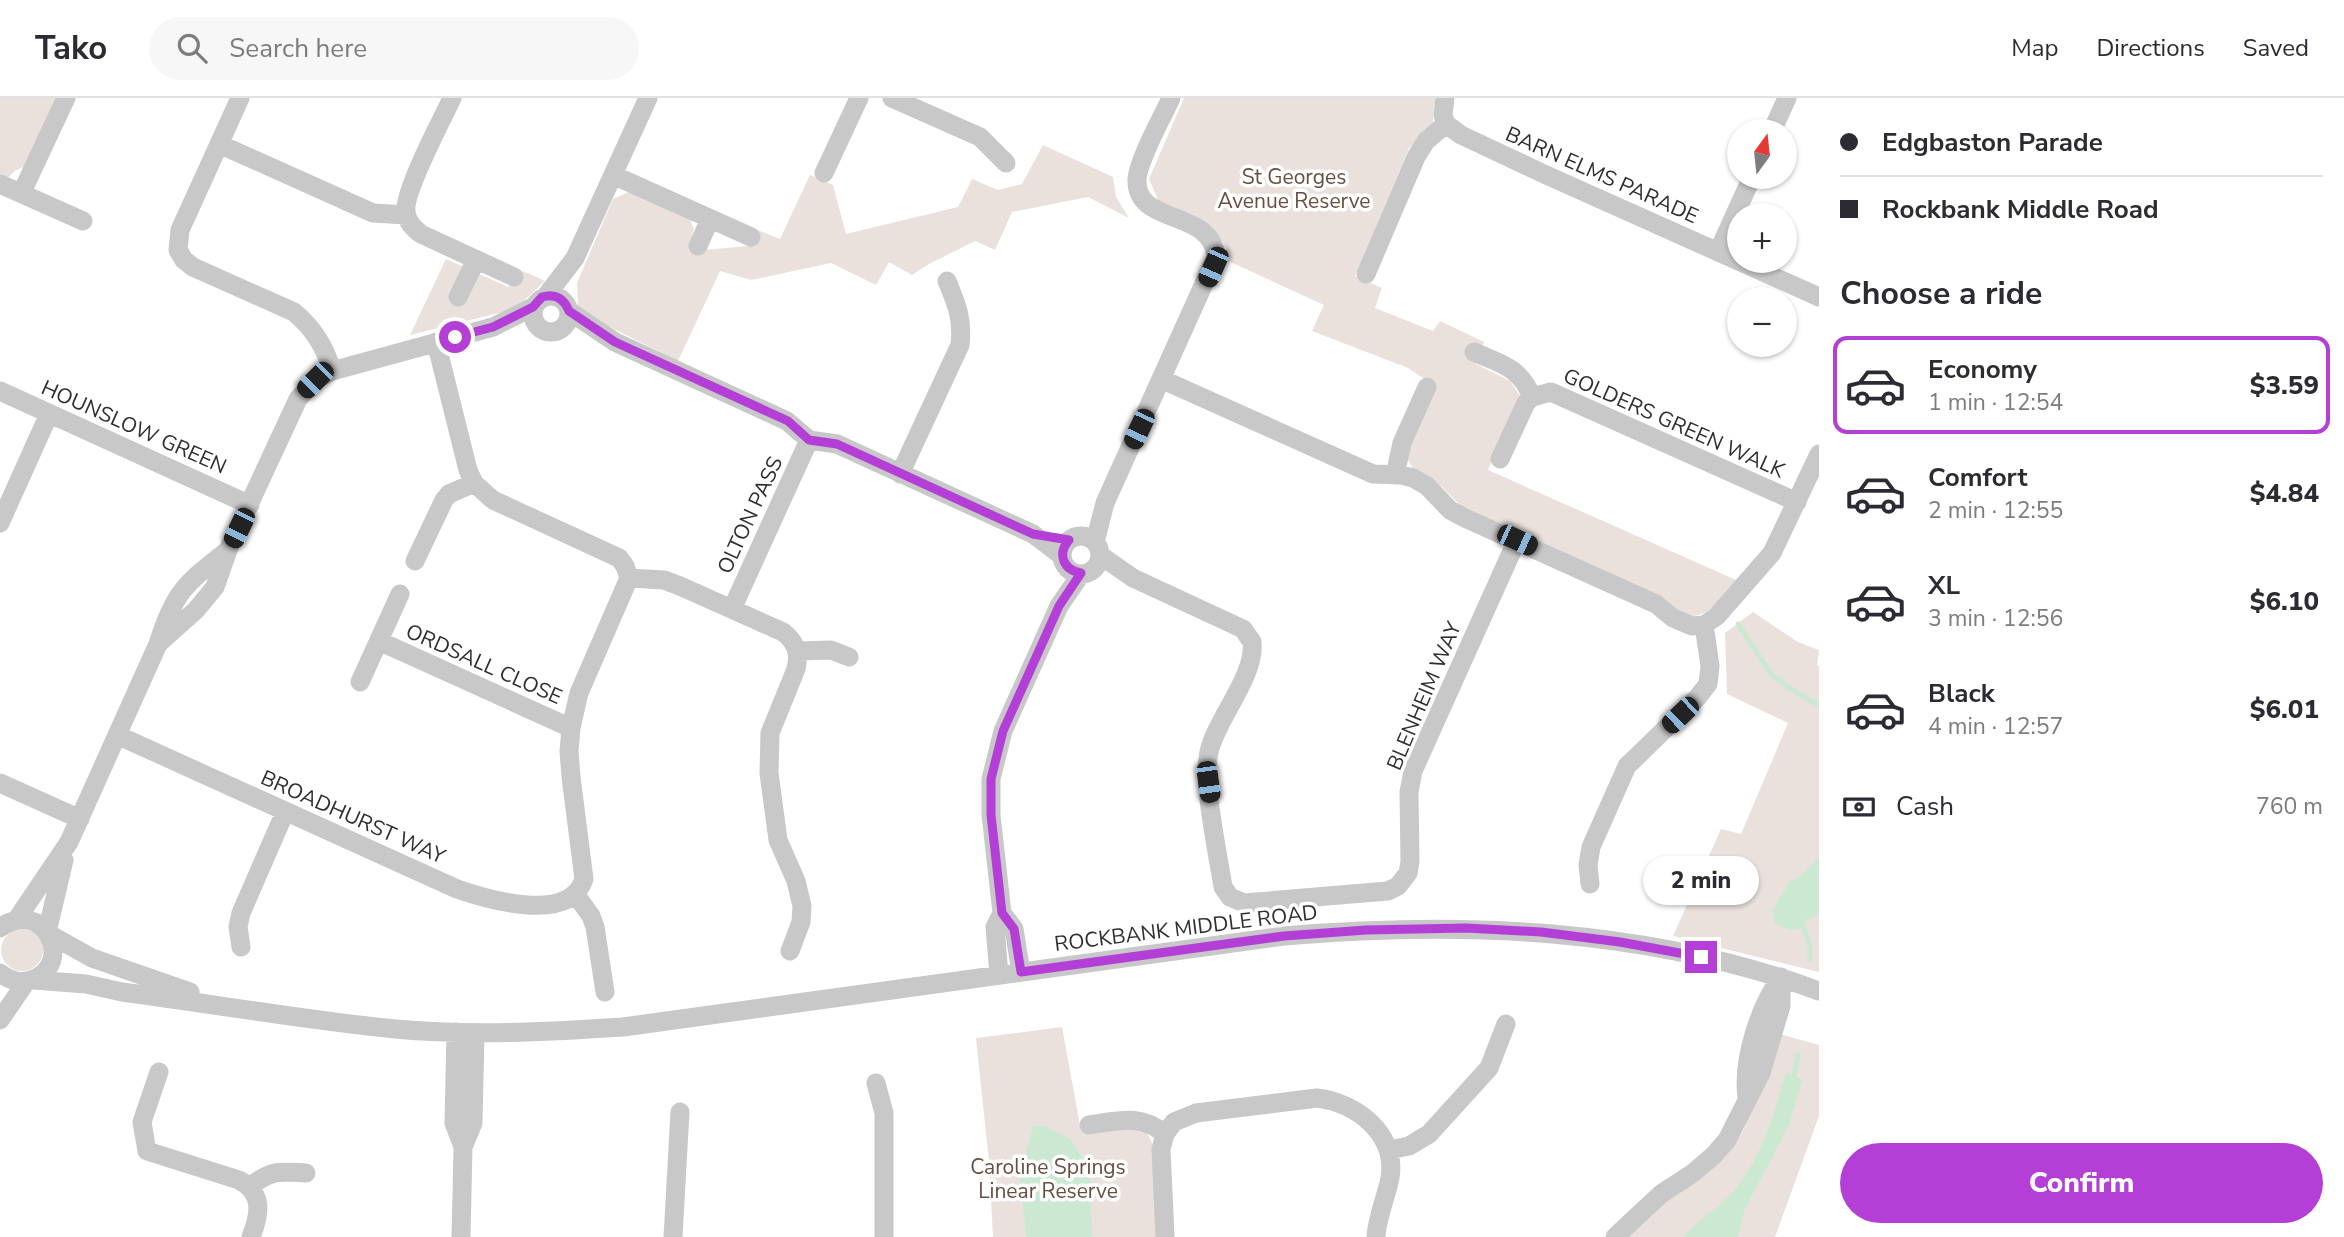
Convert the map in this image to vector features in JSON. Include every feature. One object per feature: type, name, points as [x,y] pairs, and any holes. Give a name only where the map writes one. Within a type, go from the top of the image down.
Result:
[{"type":"street","points":[[22,192],[66,98]]},
{"type":"street","points":[[240,98],[180,230],[178,250],[184,260],[193,267],[294,312],[308,324],[325,349],[332,371]]},
{"type":"street","points":[[452,98],[408,193],[406,215],[412,227],[421,234],[514,277]]},
{"type":"street","points":[[538,328],[533,318],[540,301],[575,258],[649,98]]},
{"type":"street","points":[[824,173],[859,98]]},
{"type":"street","points":[[892,98],[980,137],[1006,163]]},
{"type":"street","points":[[1021,972],[1014,929],[1002,913],[991,815],[991,779],[1003,731],[1216,257],[1210,236],[1151,207],[1140,194],[1137,181],[1140,167],[1171,98]]},
{"type":"street","points":[[1366,274],[1416,157],[1426,141],[1446,124],[1443,115],[1445,98]]},
{"type":"street","points":[[1777,119],[1787,98]]},
{"type":"street","name":"BARN ELMS PARADE","points":[[1446,124],[1475,142],[1819,297]]},
{"type":"street","points":[[219,144],[373,213],[406,215]]},
{"type":"street","points":[[614,175],[751,237]]},
{"type":"street","points":[[0,184],[83,221]]},
{"type":"street","points":[[1718,251],[1746,189]]},
{"type":"street","points":[[698,246],[710,219]]},
{"type":"street","points":[[561,329],[568,321],[567,307],[575,258]]},
{"type":"street","points":[[458,297],[476,260]]},
{"type":"street","points":[[901,474],[960,345],[962,327],[959,312],[947,281]]},
{"type":"street","points":[[6,923],[69,842],[158,644],[208,598],[215,587],[228,550],[298,399],[315,380],[332,371],[493,327],[540,301],[557,297],[615,342]]},
{"type":"street","points":[[493,327],[538,328],[549,332],[561,329],[615,342],[788,421],[809,440]]},
{"type":"street","points":[[436,342],[468,470],[474,483],[494,500],[619,558],[629,578],[579,693],[569,751],[584,866],[584,879],[576,895],[591,916],[595,927],[605,992]]},
{"type":"street","name":"GOLDERS GREEN WALK","points":[[1474,352],[1520,375],[1532,397]]},
{"type":"street","points":[[1161,379],[1373,474],[1413,478],[1427,486],[1450,510],[1656,604],[1683,624],[1704,625],[1726,607],[1772,553],[1819,454]]},
{"type":"street","points":[[1395,475],[1402,443],[1427,387]]},
{"type":"street","name":"HOUNSLOW GREEN","points":[[0,391],[250,505]]},
{"type":"street","name":"GOLDERS GREEN WALK","points":[[1500,459],[1522,410],[1532,397],[1551,392],[1797,502]]},
{"type":"street","points":[[0,523],[50,414]]},
{"type":"street","name":"BLENHEIM WAY","points":[[809,440],[837,444],[1243,629],[1252,642],[1252,657],[1209,752],[1208,782],[1225,892],[1244,904],[1388,891],[1398,886],[1408,873],[1409,792],[1413,771],[1517,540]]},
{"type":"street","name":"OLTON PASS","points":[[732,609],[809,440]]},
{"type":"street","points":[[415,561],[444,500],[449,494],[474,483]]},
{"type":"street","points":[[629,578],[664,580],[783,632],[792,639],[799,658],[770,733],[769,773],[778,840],[796,881],[802,906],[801,922],[790,951]]},
{"type":"street","name":"ORDSALL CLOSE","points":[[360,682],[400,594]]},
{"type":"street","points":[[1590,884],[1588,866],[1591,847],[1626,766],[1697,698],[1708,684],[1710,666],[1704,625]]},
{"type":"street","name":"ORDSALL CLOSE","points":[[379,641],[571,728]]},
{"type":"street","points":[[797,651],[831,650],[849,657]]},
{"type":"street","name":"BROADHURST WAY","points":[[117,734],[285,812],[482,898],[503,902],[554,904],[576,895]]},
{"type":"street","points":[[0,783],[80,819]]},
{"type":"street","points":[[241,947],[238,927],[241,913],[285,812]]},
{"type":"street","points":[[0,1020],[30,981],[43,974],[50,965],[53,955],[48,933],[69,842]]},
{"type":"street","points":[[999,975],[995,927],[1002,913]]},
{"type":"street","name":"ROCKBANK MIDDLE ROAD","points":[[6,923],[33,921],[48,933],[92,958],[139,976],[263,1011]]},
{"type":"street","name":"ROCKBANK MIDDLE ROAD","points":[[0,973],[9,980],[86,984],[122,992],[395,1029],[466,1033],[559,1031],[623,1027],[1284,936],[1366,930],[1466,928],[1541,932],[1620,942],[1701,957],[1781,977],[1819,991]]},
{"type":"street","points":[[1615,1237],[1661,1194],[1714,1155],[1727,1140],[1761,1073],[1781,1006],[1781,977]]},
{"type":"street","points":[[1389,1150],[1409,1146],[1429,1134],[1489,1068],[1506,1024]]},
{"type":"street","points":[[461,1237],[463,1147],[454,1123],[466,1033]]},
{"type":"street","points":[[159,1072],[142,1122],[147,1150],[239,1180],[250,1187],[258,1199],[259,1211],[251,1237]]},
{"type":"street","points":[[876,1083],[884,1113],[884,1237]]},
{"type":"street","points":[[1166,1237],[1161,1149],[1165,1134],[1174,1122],[1196,1113],[1317,1098],[1336,1100],[1357,1110],[1375,1126],[1389,1150],[1390,1180],[1376,1237]]},
{"type":"street","points":[[673,1237],[680,1112]]},
{"type":"street","points":[[1089,1125],[1135,1119],[1149,1122],[1165,1134]]},
{"type":"street","points":[[250,1187],[272,1172],[306,1173]]},
{"type":"green space","points":[[0,98],[57,98],[25,166],[0,185]]},
{"type":"green space","name":"St Georges Avenue Reserve","points":[[1184,98],[1437,98],[1433,125],[1409,148],[1355,276],[1382,288],[1375,308],[1433,331],[1440,321],[1484,342],[1476,364],[1510,381],[1521,397],[1488,470],[1736,580],[1720,600],[1703,613],[1686,617],[1462,507],[1441,486],[1413,469],[1407,458],[1409,446],[1435,386],[1408,368],[1312,331],[1324,305],[1224,259],[1227,248],[1211,227],[1159,202],[1149,179]]},
{"type":"green space","points":[[1043,145],[1113,177],[1116,197],[1129,218],[1088,197],[1012,212],[995,250],[975,241],[912,275],[889,262],[876,285],[831,263],[751,280],[720,271],[678,361],[592,318],[578,307],[577,283],[613,199],[631,191],[690,219],[694,229],[689,245],[704,250],[748,246],[755,229],[780,239],[810,175],[833,185],[846,234],[958,207],[972,179],[998,190],[1022,184]]},
{"type":"green space","points":[[446,259],[508,287],[523,271],[545,281],[515,309],[410,335]]},
{"type":"green space","points":[[1753,612],[1798,642],[1819,650],[1819,972],[1673,936],[1721,829],[1741,834],[1788,723],[1727,694],[1725,633]]},
{"type":"green space","points":[[22,929],[37,935],[43,950],[37,965],[22,971],[7,965],[1,950],[7,935]]},
{"type":"green space","name":"Caroline Springs Linear Reserve","points":[[1062,1027],[1081,1131],[1138,1125],[1146,1130],[1152,1143],[1158,1237],[993,1237],[989,1162],[976,1038]]},
{"type":"green space","points":[[1780,1034],[1819,1045],[1819,1116],[1775,1237],[1628,1237],[1669,1197],[1730,1151],[1743,1131]]},
{"type":"shaded area","points":[[1819,857],[1819,913],[1806,920],[1804,928],[1790,930],[1774,924],[1775,905],[1790,881],[1800,877]]},
{"type":"shaded area","points":[[1786,1073],[1802,1081],[1789,1125],[1744,1211],[1738,1237],[1683,1237],[1732,1193],[1752,1165],[1771,1121]]},
{"type":"shaded area","points":[[1033,1126],[1045,1126],[1070,1139],[1090,1169],[1092,1237],[1026,1237],[1020,1176]]},
{"type":"waterway","points":[[1738,624],[1771,674],[1819,705]]},
{"type":"waterway","points":[[1804,928],[1810,946],[1810,960]]},
{"type":"waterway","points":[[1794,1075],[1798,1055]]},
{"type":"route","points":[[455,337],[493,327],[533,307],[542,297],[552,295],[562,299],[569,311],[615,342],[788,421],[809,440],[837,444],[1033,534],[1069,540],[1063,550],[1063,560],[1071,570],[1081,573],[1059,606],[1003,731],[991,779],[991,815],[1002,913],[1014,929],[1021,972],[1284,936],[1366,930],[1466,928],[1541,932],[1620,942],[1701,957]]}]
